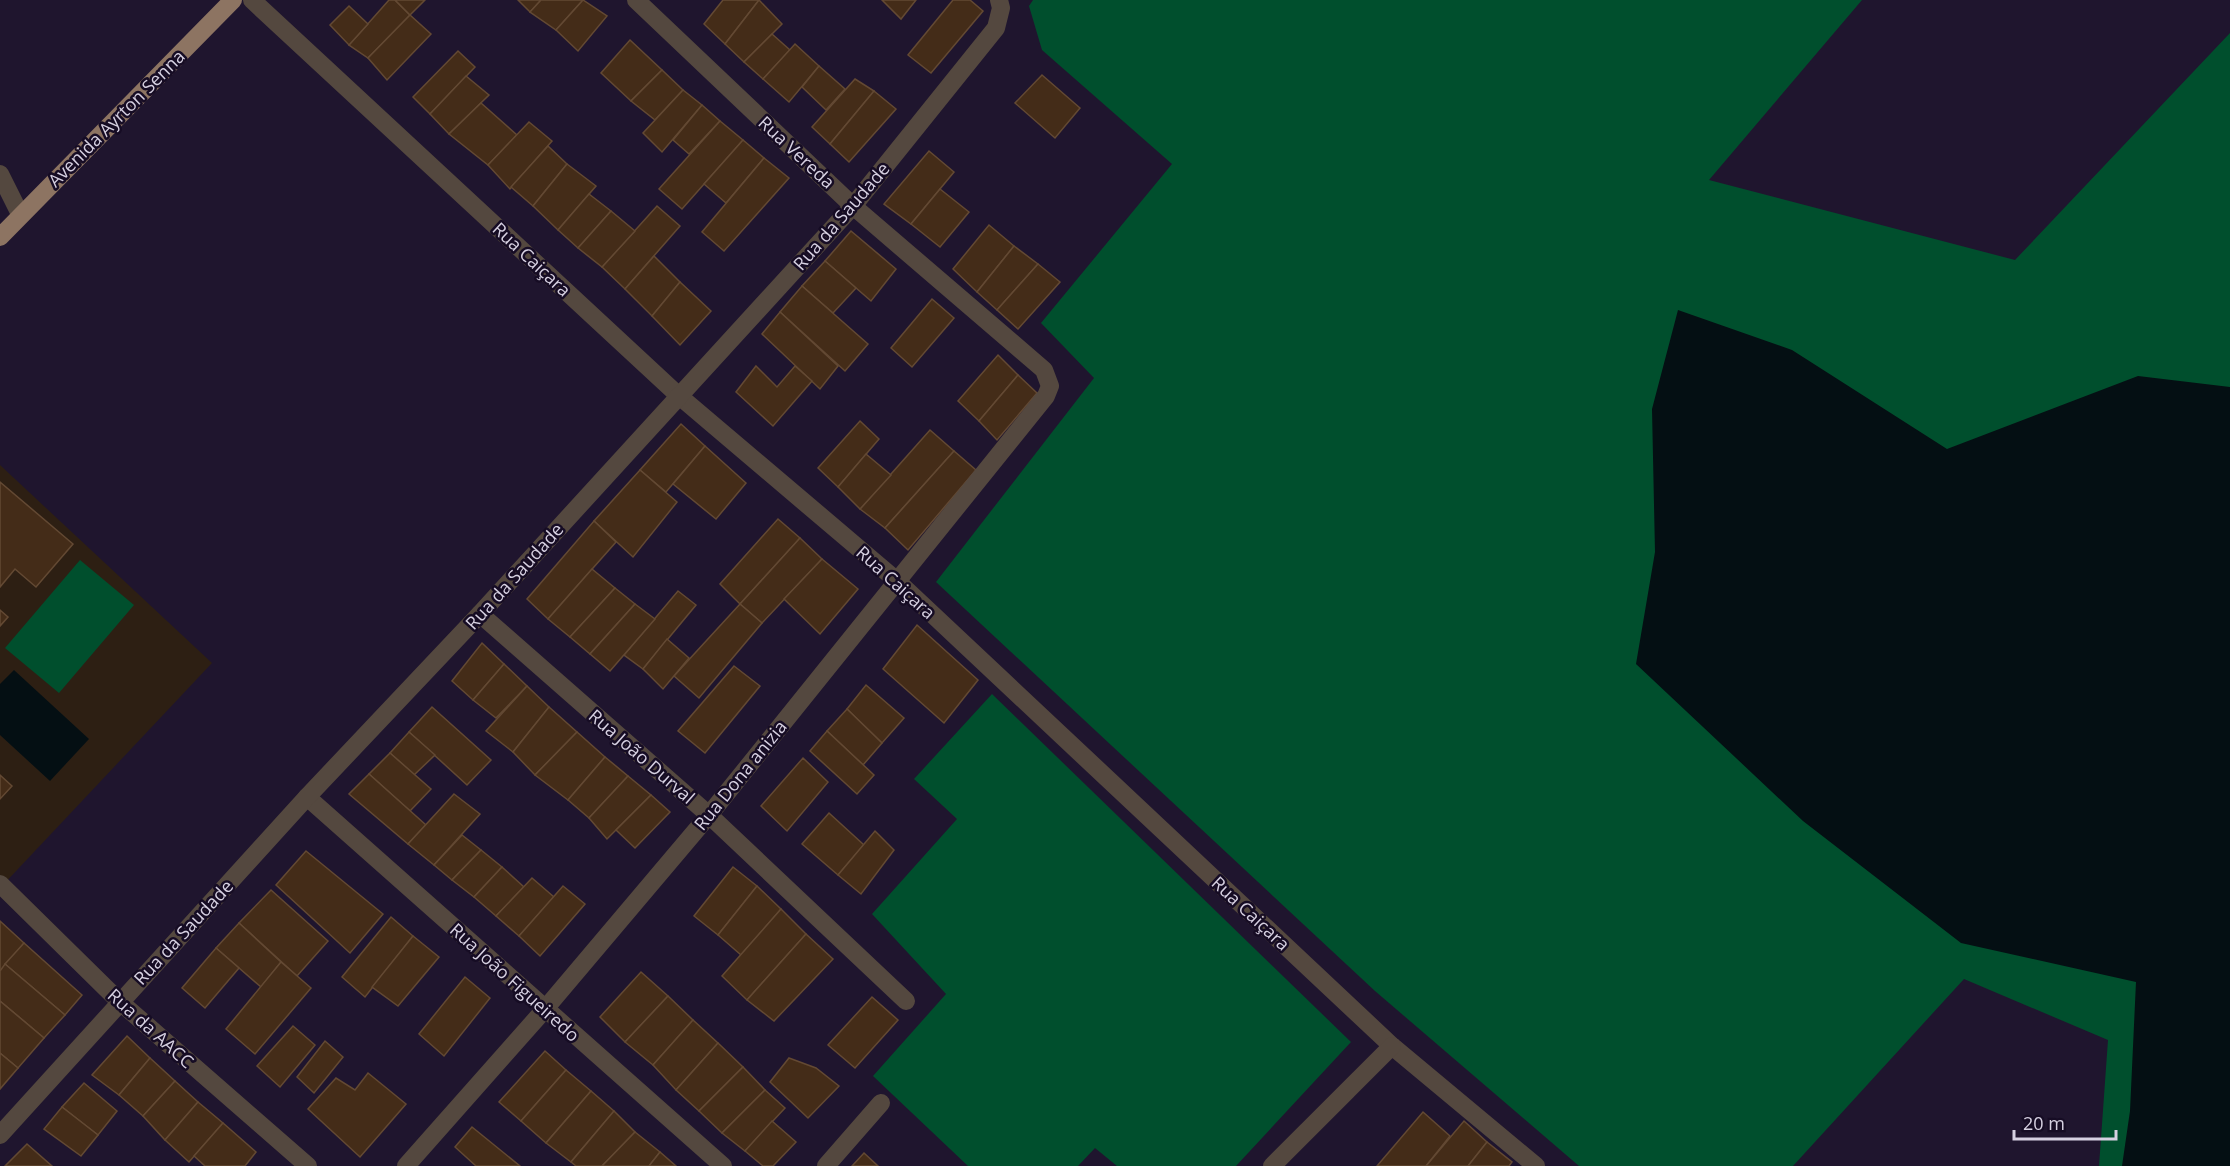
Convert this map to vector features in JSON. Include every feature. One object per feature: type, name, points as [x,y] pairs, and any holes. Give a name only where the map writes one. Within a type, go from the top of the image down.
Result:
[{"type":"main road","name":"Avenida Ayrton Senna","points":[[0,237],[20,214],[233,0]]},
{"type":"street","name":"Rua Caiçara","points":[[252,0],[678,395],[896,580],[1392,1046],[1536,1166]]},
{"type":"street","name":"Rua Vereda","points":[[636,0],[854,206],[1044,370]]},
{"type":"street","name":"Rua da Saudade","points":[[0,1135],[119,1001],[480,614],[678,395],[854,206],[996,28],[1001,8],[999,0]]},
{"type":"street","points":[[0,174],[20,214]]},
{"type":"street","name":"Rua Dona anizia","points":[[406,1166],[545,1009],[709,815],[1046,396],[1050,386],[1044,370]]},
{"type":"street","name":"Rua João Durval","points":[[480,614],[709,815],[906,1001]]},
{"type":"street","name":"Rua João Figueiredo","points":[[307,797],[723,1166]]},
{"type":"street","name":"Rua da AACC","points":[[0,884],[119,1001],[308,1166]]},
{"type":"street","points":[[1272,1166],[1392,1046]]},
{"type":"street","points":[[826,1166],[881,1103]]},
{"type":"shaded area","points":[[1678,310],[1792,350],[1947,449],[2138,376],[2230,387],[2230,1166],[2122,1166],[2130,1111],[2136,982],[1961,943],[1803,821],[1636,664],[1655,552],[1652,409]]},
{"type":"shaded area","points":[[0,465],[212,663],[2,886],[0,884]]},
{"type":"shaded area","points":[[14,670],[89,739],[50,781],[0,735],[0,684]]},
{"type":"green space","points":[[1033,0],[1862,0],[1709,180],[2015,260],[2230,33],[2230,1166],[2099,1166],[2108,1040],[1964,979],[1793,1166],[1579,1166],[1375,991],[936,582],[1094,378],[1041,323],[1172,164],[1042,50],[1029,6]]},
{"type":"green space","points":[[80,560],[134,605],[59,693],[5,648]]},
{"type":"green space","points":[[992,694],[1351,1042],[1236,1166],[1117,1166],[1095,1148],[1078,1166],[968,1166],[873,1076],[946,994],[872,914],[957,819],[914,779]]},
{"type":"building","points":[[389,0],[395,0],[410,15],[368,58],[349,45]]},
{"type":"building","points":[[395,0],[425,0],[410,15]]},
{"type":"building","points":[[518,0],[541,0],[530,12]]},
{"type":"building","points":[[541,0],[583,0],[556,30],[530,12]]},
{"type":"building","points":[[583,0],[607,16],[578,51],[556,30]]},
{"type":"building","points":[[723,0],[759,0],[725,44],[704,24]]},
{"type":"building","points":[[759,0],[782,24],[744,62],[725,44]]},
{"type":"building","points":[[882,0],[916,0],[901,19]]},
{"type":"building","points":[[953,0],[970,0],[983,11],[931,73],[908,55]]},
{"type":"building","points":[[349,6],[368,24],[349,45],[330,25]]},
{"type":"building","points":[[410,15],[431,34],[387,80],[368,58]]},
{"type":"building","points":[[772,34],[790,50],[763,79],[744,62]]},
{"type":"building","points":[[630,40],[662,70],[631,101],[601,73]]},
{"type":"building","points":[[795,44],[819,66],[789,102],[763,79]]},
{"type":"building","points":[[458,51],[475,67],[430,114],[413,97]]},
{"type":"building","points":[[819,66],[845,89],[826,110],[802,87]]},
{"type":"building","points":[[662,70],[683,90],[655,120],[631,101]]},
{"type":"building","points":[[1042,75],[1080,108],[1055,138],[1015,103]]},
{"type":"building","points":[[466,76],[489,95],[449,134],[430,114]]},
{"type":"building","points":[[855,79],[874,91],[830,144],[812,127]]},
{"type":"building","points":[[683,90],[702,105],[662,152],[643,133]]},
{"type":"building","points":[[874,91],[896,109],[849,162],[830,144]]},
{"type":"building","points":[[481,103],[517,135],[488,165],[449,134]]},
{"type":"building","points":[[702,105],[720,121],[689,154],[673,140]]},
{"type":"building","points":[[720,121],[743,140],[682,209],[659,189]]},
{"type":"building","points":[[529,122],[552,141],[510,189],[488,165]]},
{"type":"building","points":[[743,140],[764,158],[726,203],[704,184]]},
{"type":"building","points":[[548,146],[567,164],[533,206],[511,187]]},
{"type":"building","points":[[929,151],[954,172],[911,224],[884,204]]},
{"type":"building","points":[[764,158],[789,178],[724,251],[702,232]]},
{"type":"building","points":[[567,164],[596,186],[558,230],[533,206]]},
{"type":"building","points":[[940,189],[969,212],[940,247],[911,224]]},
{"type":"building","points":[[589,194],[611,211],[578,248],[558,230]]},
{"type":"building","points":[[657,206],[680,226],[625,289],[602,267]]},
{"type":"building","points":[[611,211],[635,231],[602,267],[578,248]]},
{"type":"building","points":[[989,225],[1014,246],[977,292],[953,269]]},
{"type":"building","points":[[851,231],[896,269],[871,301],[825,261]]},
{"type":"building","points":[[1014,246],[1038,264],[997,310],[977,292]]},
{"type":"building","points":[[654,256],[680,282],[652,316],[625,289]]},
{"type":"building","points":[[825,261],[856,288],[833,313],[802,286]]},
{"type":"building","points":[[1038,264],[1060,282],[1018,329],[997,310]]},
{"type":"building","points":[[680,282],[711,311],[680,345],[652,316]]},
{"type":"building","points":[[802,286],[868,344],[845,371],[780,312]]},
{"type":"building","points":[[932,299],[954,318],[912,367],[891,348]]},
{"type":"building","points":[[780,312],[838,366],[820,389],[762,334]]},
{"type":"building","points":[[998,355],[1018,375],[979,421],[958,401]]},
{"type":"building","points":[[756,366],[777,387],[795,366],[812,381],[773,426],[736,392]]},
{"type":"building","points":[[1018,375],[1037,393],[997,440],[979,421]]},
{"type":"building","points":[[860,421],[879,439],[838,487],[818,468]]},
{"type":"building","points":[[681,424],[705,446],[666,492],[640,470]]},
{"type":"building","points":[[930,430],[954,451],[885,528],[860,509]]},
{"type":"building","points":[[705,446],[746,483],[716,519],[673,484]]},
{"type":"building","points":[[954,451],[976,470],[908,550],[885,528]]},
{"type":"building","points":[[866,454],[891,475],[860,509],[838,487]]},
{"type":"building","points":[[640,470],[677,502],[633,557],[594,521]]},
{"type":"building","points":[[0,482],[73,544],[36,587],[15,569],[0,587]]},
{"type":"building","points":[[778,519],[800,538],[740,604],[720,584]]},
{"type":"building","points":[[594,521],[616,542],[548,619],[527,599]]},
{"type":"building","points":[[800,538],[822,559],[762,623],[740,604]]},
{"type":"building","points":[[822,559],[858,589],[820,634],[784,599]]},
{"type":"building","points":[[592,569],[615,588],[570,637],[548,619]]},
{"type":"building","points":[[615,588],[635,604],[590,654],[570,637]]},
{"type":"building","points":[[678,591],[696,605],[643,669],[624,655]]},
{"type":"building","points":[[635,604],[655,619],[610,671],[590,654]]},
{"type":"building","points":[[740,604],[762,623],[699,698],[674,676]]},
{"type":"building","points":[[0,610],[8,617],[0,626]]},
{"type":"building","points":[[917,625],[978,680],[944,723],[883,669]]},
{"type":"building","points":[[667,639],[689,658],[663,689],[643,669]]},
{"type":"building","points":[[482,643],[504,664],[473,700],[452,681]]},
{"type":"building","points":[[504,664],[527,686],[496,718],[473,700]]},
{"type":"building","points":[[734,666],[760,686],[705,753],[678,731]]},
{"type":"building","points":[[866,685],[904,718],[882,743],[847,709]]},
{"type":"building","points":[[527,686],[549,707],[513,752],[486,731]]},
{"type":"building","points":[[432,707],[491,760],[467,785],[409,732]]},
{"type":"building","points":[[549,707],[577,732],[535,775],[513,752]]},
{"type":"building","points":[[847,709],[882,743],[863,765],[827,731]]},
{"type":"building","points":[[827,731],[874,775],[857,794],[810,751]]},
{"type":"building","points":[[409,732],[435,755],[414,775],[390,753]]},
{"type":"building","points":[[577,732],[605,757],[568,800],[535,775]]},
{"type":"building","points":[[390,753],[431,789],[410,811],[369,774]]},
{"type":"building","points":[[605,757],[628,776],[589,818],[568,800]]},
{"type":"building","points":[[803,758],[828,782],[787,831],[761,806]]},
{"type":"building","points":[[369,774],[426,825],[408,844],[349,794]]},
{"type":"building","points":[[0,775],[12,786],[0,799]]},
{"type":"building","points":[[628,776],[651,795],[607,839],[589,818]]},
{"type":"building","points":[[454,794],[480,814],[434,865],[408,844]]},
{"type":"building","points":[[651,795],[670,812],[635,848],[616,830]]},
{"type":"building","points":[[829,813],[864,845],[838,875],[802,844]]},
{"type":"building","points":[[875,831],[894,850],[861,894],[838,875]]},
{"type":"building","points":[[462,835],[481,850],[452,880],[434,865]]},
{"type":"building","points":[[481,850],[502,867],[474,897],[452,880]]},
{"type":"building","points":[[306,851],[383,914],[350,953],[276,885]]},
{"type":"building","points":[[502,867],[524,887],[496,916],[474,897]]},
{"type":"building","points":[[733,867],[757,886],[718,935],[694,916]]},
{"type":"building","points":[[532,878],[554,897],[519,936],[496,916]]},
{"type":"building","points":[[563,886],[585,904],[540,956],[519,936]]},
{"type":"building","points":[[757,886],[781,909],[741,955],[718,935]]},
{"type":"building","points":[[271,890],[328,941],[297,976],[239,923]]},
{"type":"building","points":[[781,909],[806,934],[747,1000],[722,976]]},
{"type":"building","points":[[391,917],[413,936],[365,997],[342,977]]},
{"type":"building","points":[[0,921],[24,943],[0,973]]},
{"type":"building","points":[[239,923],[281,962],[261,987],[216,948]]},
{"type":"building","points":[[806,934],[833,959],[774,1021],[747,1000]]},
{"type":"building","points":[[413,936],[439,957],[398,1006],[372,987]]},
{"type":"building","points":[[24,943],[82,995],[65,1015],[5,964]]},
{"type":"building","points":[[216,948],[239,968],[205,1008],[182,988]]},
{"type":"building","points":[[281,962],[311,988],[255,1054],[226,1029]]},
{"type":"building","points":[[5,964],[65,1015],[44,1038],[0,1001],[0,971]]},
{"type":"building","points":[[641,972],[668,996],[625,1042],[600,1017]]},
{"type":"building","points":[[465,977],[490,998],[444,1056],[419,1034]]},
{"type":"building","points":[[668,996],[693,1020],[653,1065],[625,1042]]},
{"type":"building","points":[[872,997],[898,1020],[855,1068],[828,1045]]},
{"type":"building","points":[[0,1001],[44,1038],[18,1068],[0,1053]]},
{"type":"building","points":[[693,1020],[718,1043],[676,1090],[653,1065]]},
{"type":"building","points":[[293,1026],[315,1045],[280,1087],[257,1066]]},
{"type":"building","points":[[127,1036],[150,1058],[119,1095],[92,1075]]},
{"type":"building","points":[[325,1041],[343,1057],[314,1093],[297,1077]]},
{"type":"building","points":[[718,1043],[743,1067],[699,1111],[676,1090]]},
{"type":"building","points":[[545,1051],[566,1070],[521,1121],[499,1102]]},
{"type":"building","points":[[0,1053],[18,1068],[0,1089]]},
{"type":"building","points":[[150,1058],[175,1081],[143,1116],[119,1095]]},
{"type":"building","points":[[789,1058],[816,1068],[839,1086],[808,1118],[770,1082]]},
{"type":"building","points":[[743,1067],[765,1090],[722,1133],[699,1111]]},
{"type":"building","points":[[566,1070],[591,1091],[546,1143],[521,1121]]},
{"type":"building","points":[[368,1073],[406,1104],[360,1157],[308,1109],[336,1078],[355,1090]]},
{"type":"building","points":[[175,1081],[198,1102],[165,1140],[143,1116]]},
{"type":"building","points":[[84,1083],[117,1111],[98,1135],[62,1107]]},
{"type":"building","points":[[765,1090],[785,1108],[745,1151],[722,1133]]},
{"type":"building","points":[[591,1091],[614,1111],[571,1162],[546,1143]]},
{"type":"building","points":[[198,1102],[223,1123],[189,1162],[165,1140]]},
{"type":"building","points":[[62,1107],[98,1135],[81,1156],[44,1129]]},
{"type":"building","points":[[614,1111],[635,1132],[602,1166],[576,1166],[571,1162]]},
{"type":"building","points":[[1423,1112],[1450,1136],[1426,1166],[1377,1166]]},
{"type":"building","points":[[772,1121],[796,1142],[773,1166],[763,1166],[745,1151]]},
{"type":"building","points":[[1464,1121],[1487,1142],[1468,1166],[1426,1166]]},
{"type":"building","points":[[223,1123],[256,1152],[245,1166],[205,1166],[194,1156]]},
{"type":"building","points":[[472,1127],[520,1166],[476,1166],[455,1147]]},
{"type":"building","points":[[635,1132],[660,1152],[649,1166],[602,1166]]},
{"type":"building","points":[[1487,1142],[1512,1162],[1509,1166],[1468,1166]]},
{"type":"building","points":[[27,1144],[52,1166],[5,1166]]},
{"type":"building","points":[[660,1152],[676,1166],[649,1166]]},
{"type":"building","points":[[864,1153],[878,1166],[852,1166]]}]
